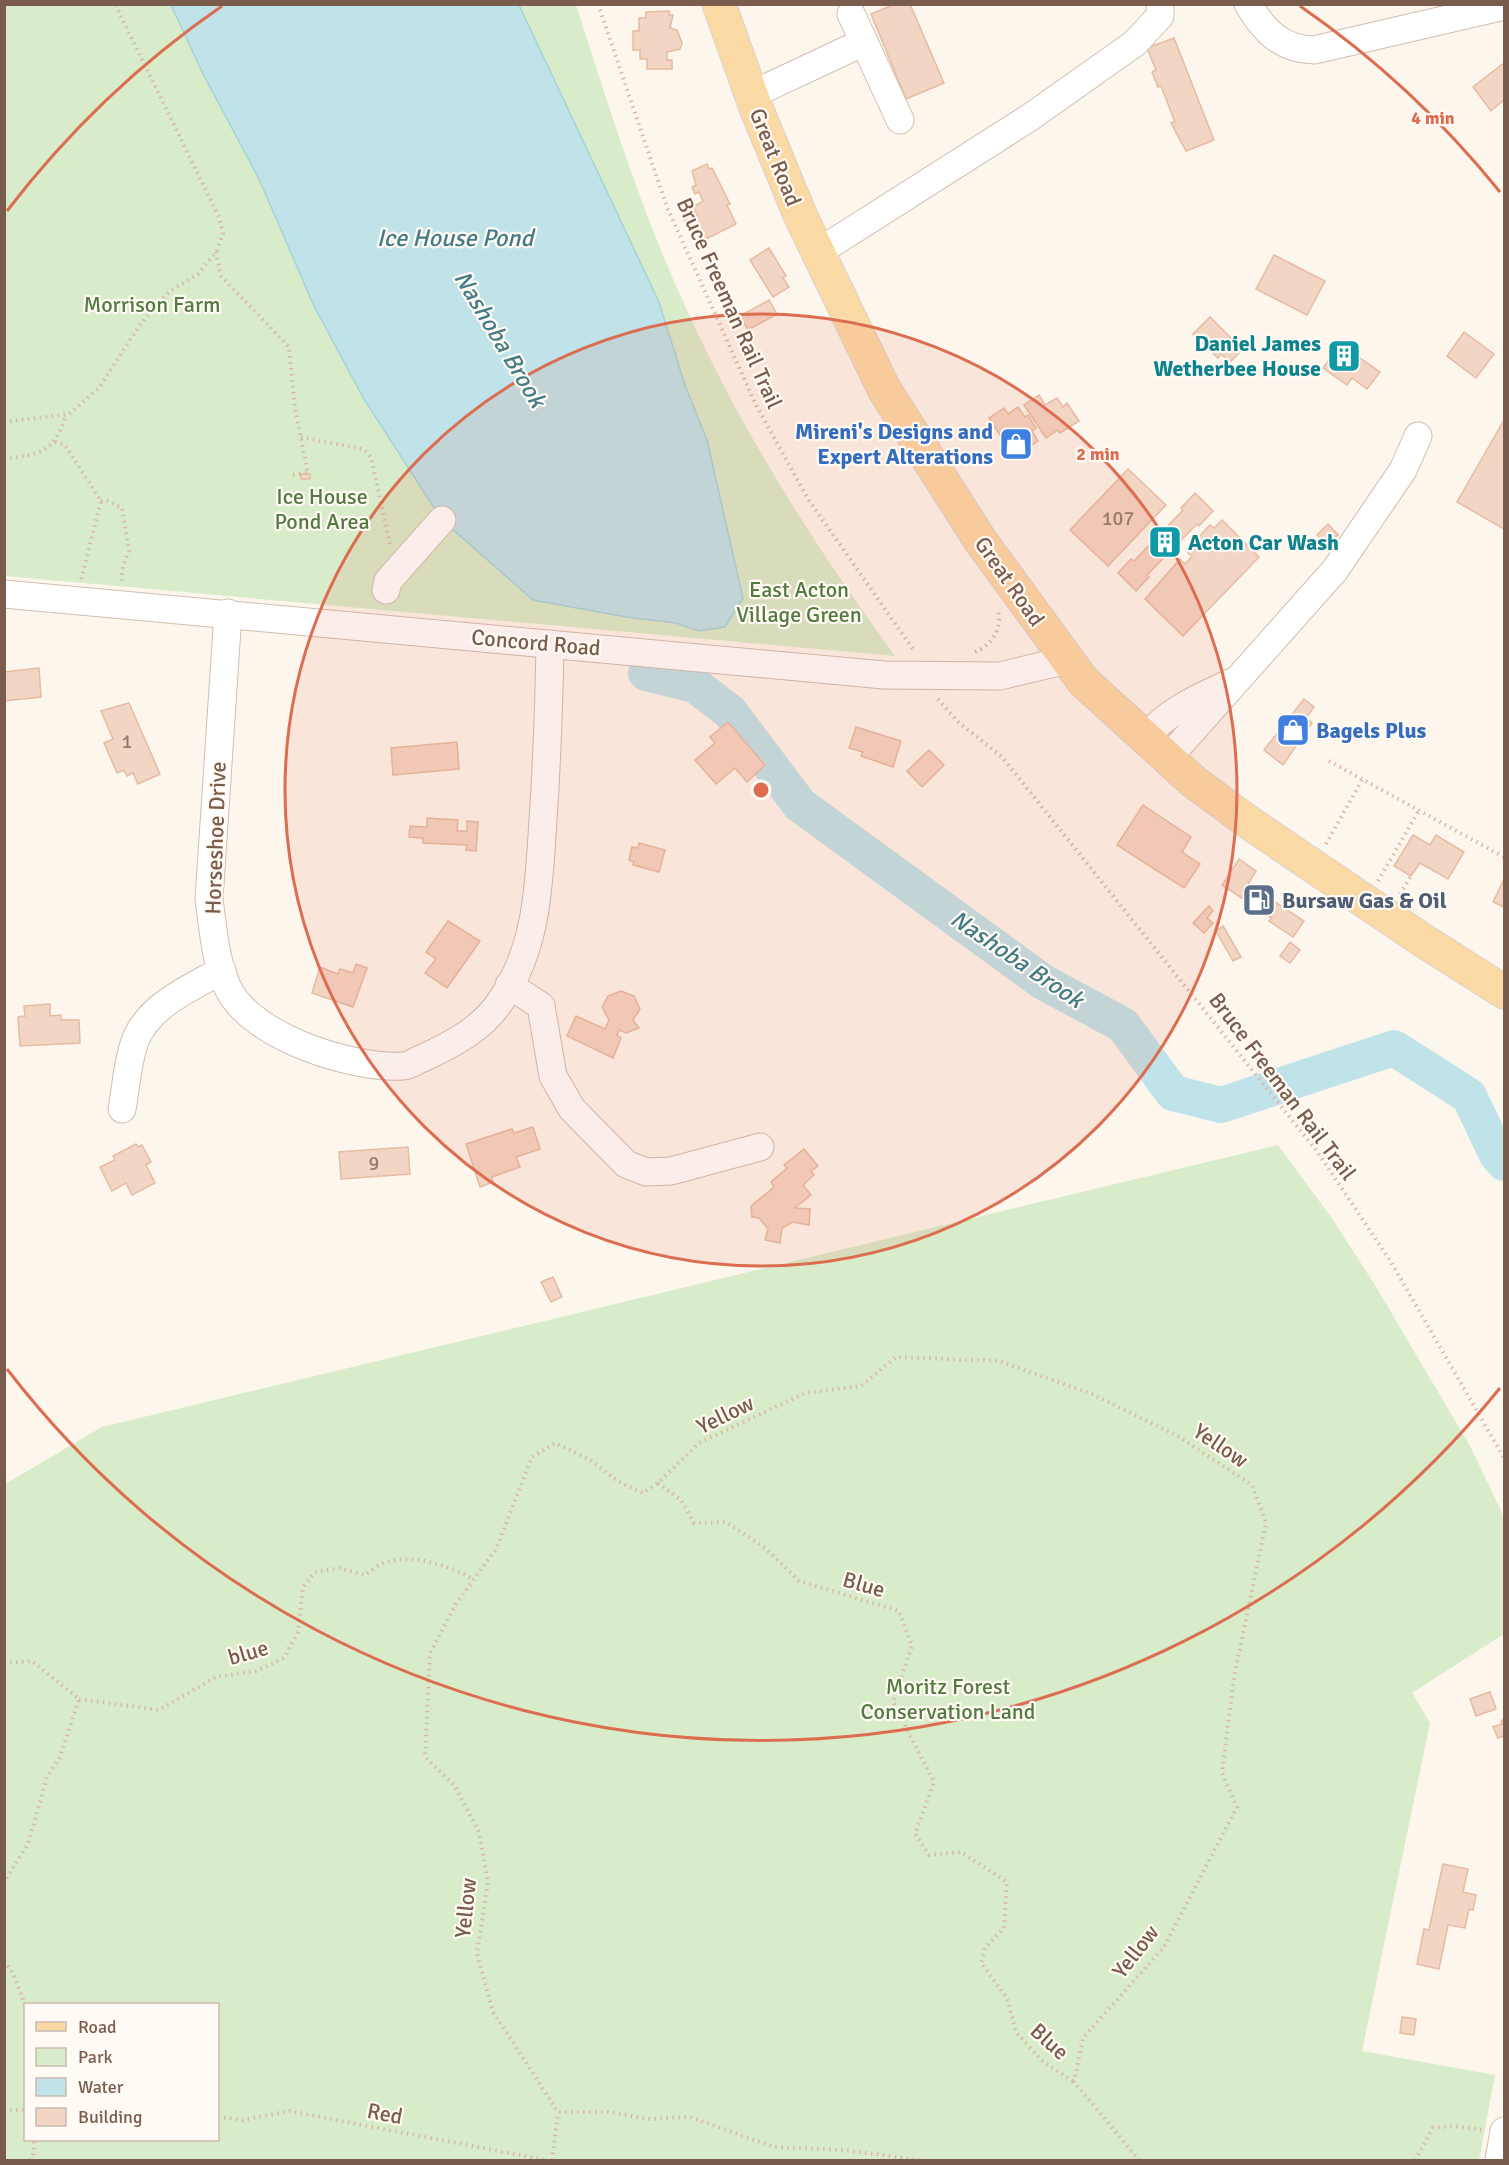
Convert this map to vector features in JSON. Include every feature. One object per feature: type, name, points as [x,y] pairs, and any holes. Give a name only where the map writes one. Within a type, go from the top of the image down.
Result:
[{"type":"main road","name":"Great Road","points":[[719,4],[751,95],[817,253],[884,389],[980,540],[1083,681],[1157,748],[1251,824],[1504,992]]},
{"type":"street","points":[[817,253],[1029,118],[1135,43],[1160,16],[1160,4]]},
{"type":"street","points":[[1248,4],[1262,26],[1282,43],[1299,49],[1322,49],[1504,6]]},
{"type":"street","points":[[851,14],[900,120]]},
{"type":"street","points":[[751,95],[864,42]]},
{"type":"street","points":[[1157,748],[1158,723],[1189,701],[1234,681],[1335,570],[1403,470],[1418,436]]},
{"type":"street","points":[[391,581],[442,520]]},
{"type":"street","name":"Concord Road","points":[[4,594],[925,676],[1000,676],[1067,660]]},
{"type":"street","name":"Horseshoe Drive","points":[[228,613],[209,899],[214,941],[228,989],[256,1021],[290,1042],[345,1060],[404,1066],[463,1039],[502,1000],[529,943],[538,901],[548,744],[550,644]]},
{"type":"street","points":[[122,1109],[134,1043],[146,1022],[164,1004],[222,970]]},
{"type":"street","points":[[509,985],[541,1006],[553,1076],[572,1109],[626,1164],[646,1172],[671,1171],[760,1147]]},
{"type":"street","points":[[1499,2160],[1504,2132]]},
{"type":"path","points":[[4,459],[32,455],[55,442],[66,415],[99,388],[139,326],[170,291],[198,274],[216,252],[223,233],[219,217],[115,4]]},
{"type":"path","name":"Bruce Freeman Rail Trail","points":[[598,4],[667,207],[756,405],[808,499],[896,623]]},
{"type":"path","points":[[216,252],[221,276],[289,347],[308,473],[289,476]]},
{"type":"path","points":[[4,422],[66,415]]},
{"type":"path","points":[[301,437],[363,449],[371,457],[391,581]]},
{"type":"path","points":[[55,442],[65,445],[101,501],[80,588]]},
{"type":"path","points":[[101,501],[106,500],[122,508],[129,551],[121,575],[121,591]]},
{"type":"path","points":[[967,655],[984,649],[995,635],[1000,618],[997,608]]},
{"type":"path","name":"Bruce Freeman Rail Trail","points":[[1002,757],[1316,1150],[1391,1262],[1504,1458]]},
{"type":"path","points":[[1329,761],[1418,812],[1504,857]]},
{"type":"path","points":[[1323,850],[1362,780]]},
{"type":"path","points":[[1376,884],[1418,812]]},
{"type":"path","points":[[1398,897],[1411,876]]},
{"type":"path","name":"Yellow","points":[[558,2112],[493,2012],[477,1953],[488,1882],[479,1832],[454,1785],[425,1757],[430,1653],[456,1604],[496,1549],[532,1457],[555,1443],[589,1459],[619,1482],[643,1493],[658,1483],[699,1443],[805,1393],[861,1386],[896,1357],[999,1361],[1092,1394],[1176,1435],[1252,1485],[1266,1523],[1234,1677],[1222,1773],[1237,1807],[1164,1947],[1083,2038],[1074,2082]]},
{"type":"path","name":"Blue","points":[[658,1483],[681,1500],[694,1523],[726,1522],[765,1548],[799,1581],[899,1611],[912,1646],[894,1702],[934,1782],[915,1834],[929,1855],[962,1852],[1007,1882],[1004,1928],[985,1948],[981,1963],[1007,1998],[1016,2032],[1041,2060],[1074,2082]]},
{"type":"path","name":"blue","points":[[79,1699],[159,1710],[216,1677],[256,1671],[284,1658],[298,1632],[303,1587],[315,1572],[340,1568],[365,1575],[385,1562],[414,1561],[447,1565],[474,1579]]},
{"type":"path","points":[[4,1663],[32,1661],[79,1699],[60,1757],[47,1777],[28,1844],[4,1882]]},
{"type":"path","points":[[4,1962],[13,1973],[24,2003]]},
{"type":"path","points":[[1074,2082],[1139,2160],[1143,2160]]},
{"type":"path","points":[[4,2109],[24,2110]]},
{"type":"path","name":"Red","points":[[219,2117],[243,2120],[289,2111],[546,2160]]},
{"type":"path","points":[[552,2160],[558,2112],[610,2112],[647,2119],[690,2117],[774,2147],[844,2150],[920,2160]]},
{"type":"path","points":[[1415,2160],[1433,2128],[1454,2126],[1504,2132]]},
{"type":"path","points":[[30,2160],[33,2157],[34,2141]]},
{"type":"green space","points":[[4,5],[171,5],[203,74],[259,179],[364,399],[442,520],[626,617],[676,623],[699,631],[743,597],[707,440],[685,385],[659,302],[519,5],[576,5],[636,185],[663,255],[700,339],[776,479],[834,569],[895,656],[5,576]]},
{"type":"green space","name":"Moritz Forest Conservation Land","points":[[1278,1145],[1331,1217],[1375,1285],[1470,1446],[1504,1517],[1504,1634],[1412,1693],[1430,1723],[1362,2051],[1495,2075],[1479,2160],[5,2160],[5,1484],[102,1427]]},
{"type":"water","name":"Ice House Pond","points":[[171,5],[519,5],[659,302],[685,385],[707,440],[743,598],[725,627],[699,631],[676,623],[626,617],[533,600],[442,520],[364,399],[314,306],[259,179],[203,74]]},
{"type":"building","points":[[895,4],[910,4],[944,83],[906,99],[871,14]]},
{"type":"building","points":[[669,11],[669,15],[673,15],[670,28],[677,30],[682,43],[680,49],[667,52],[667,60],[672,60],[672,69],[647,69],[647,59],[640,59],[640,50],[633,50],[633,31],[639,31],[639,18],[646,18],[646,12]]},
{"type":"building","points":[[1174,38],[1214,140],[1186,151],[1171,123],[1175,122],[1161,86],[1158,87],[1152,72],[1156,70],[1147,48]]},
{"type":"building","points":[[1504,63],[1504,100],[1491,111],[1473,87]]},
{"type":"building","points":[[707,164],[709,169],[712,168],[730,204],[727,205],[736,224],[706,239],[699,226],[690,231],[682,216],[690,213],[692,217],[697,215],[693,207],[703,201],[699,192],[695,194],[692,187],[696,185],[692,171]]},
{"type":"building","points":[[769,248],[786,276],[783,278],[789,287],[773,297],[750,260]]},
{"type":"building","points":[[1274,255],[1325,281],[1307,315],[1256,289]]},
{"type":"building","points":[[769,300],[777,314],[748,330],[740,316]]},
{"type":"building","points":[[1210,317],[1232,339],[1229,343],[1239,353],[1230,362],[1221,354],[1218,358],[1193,334]]},
{"type":"building","points":[[1464,332],[1494,354],[1476,378],[1447,356]]},
{"type":"building","name":"Daniel James Wetherbee House","points":[[1340,344],[1380,372],[1367,389],[1352,378],[1347,385],[1323,368]]},
{"type":"building","points":[[1039,395],[1045,405],[1057,398],[1063,407],[1067,403],[1079,421],[1060,433],[1058,430],[1046,438],[1024,405]]},
{"type":"building","points":[[1018,407],[1025,417],[1028,415],[1036,428],[1032,431],[1038,441],[1014,457],[989,418],[1004,408],[1008,414]]},
{"type":"building","points":[[1504,420],[1504,529],[1457,502]]},
{"type":"building","points":[[1128,469],[1166,505],[1108,566],[1070,530]]},
{"type":"building","points":[[301,474],[310,474],[310,479],[301,479]]},
{"type":"building","name":"Acton Car Wash","points":[[1195,493],[1213,511],[1199,526],[1197,524],[1147,575],[1149,577],[1136,591],[1118,573],[1131,559],[1134,561],[1183,510],[1181,508]]},
{"type":"building","points":[[1222,520],[1259,557],[1183,636],[1145,599],[1180,559],[1185,564],[1192,556],[1188,553],[1197,544],[1194,542],[1210,525],[1214,528]]},
{"type":"building","points":[[1328,524],[1338,535],[1327,545],[1317,535]]},
{"type":"building","points":[[39,668],[41,697],[4,701],[4,672]]},
{"type":"building","name":"Bagels Plus","points":[[1304,699],[1314,707],[1306,718],[1312,723],[1283,765],[1264,750]]},
{"type":"building","points":[[129,703],[160,774],[138,784],[133,773],[127,776],[124,770],[117,773],[104,743],[113,739],[101,711]]},
{"type":"building","points":[[728,722],[765,765],[747,782],[735,768],[716,784],[695,760],[715,743],[710,737]]},
{"type":"building","points":[[856,727],[901,741],[893,767],[861,756],[863,752],[849,748]]},
{"type":"building","points":[[457,742],[459,769],[393,775],[391,748]]},
{"type":"building","points":[[929,750],[944,765],[922,787],[907,771]]},
{"type":"building","points":[[1143,805],[1191,837],[1182,852],[1200,864],[1184,888],[1117,845]]},
{"type":"building","points":[[427,818],[458,820],[457,831],[467,831],[467,821],[478,822],[476,851],[466,850],[467,845],[423,843],[423,838],[409,837],[410,826],[427,827]]},
{"type":"building","points":[[1413,835],[1430,845],[1436,835],[1464,852],[1448,879],[1420,863],[1411,876],[1394,866]]},
{"type":"building","points":[[639,843],[665,850],[659,872],[633,865],[634,862],[629,860],[632,847],[638,848]]},
{"type":"building","points":[[1239,859],[1256,871],[1248,884],[1304,921],[1293,937],[1269,921],[1272,918],[1222,885]]},
{"type":"building","points":[[1504,879],[1504,907],[1493,902]]},
{"type":"building","points":[[1209,906],[1213,911],[1207,918],[1213,923],[1204,933],[1193,923]]},
{"type":"building","points":[[448,921],[480,941],[447,988],[425,973],[436,959],[426,952]]},
{"type":"building","points":[[1223,926],[1241,957],[1233,961],[1216,931]]},
{"type":"building","points":[[1290,942],[1300,950],[1290,963],[1280,956]]},
{"type":"building","points":[[356,964],[367,968],[353,1007],[312,993],[320,967],[338,974],[340,969],[353,973]]},
{"type":"building","points":[[621,991],[634,996],[640,1009],[633,1020],[639,1028],[626,1033],[619,1030],[617,1035],[621,1038],[613,1058],[567,1036],[576,1016],[605,1029],[609,1020],[602,1007],[608,996]]},
{"type":"building","points":[[50,1004],[50,1016],[61,1015],[61,1020],[79,1020],[80,1043],[20,1046],[18,1017],[25,1016],[24,1006]]},
{"type":"building","points":[[533,1127],[540,1149],[516,1157],[520,1167],[492,1177],[493,1182],[480,1187],[466,1144],[512,1129],[514,1133]]},
{"type":"building","points":[[136,1144],[138,1147],[142,1145],[151,1162],[146,1165],[155,1183],[132,1195],[126,1183],[112,1191],[100,1167],[115,1160],[113,1156]]},
{"type":"building","points":[[408,1147],[410,1174],[341,1179],[339,1152]]},
{"type":"building","points":[[804,1149],[818,1166],[811,1171],[814,1175],[803,1185],[811,1195],[795,1208],[810,1209],[809,1225],[793,1222],[782,1228],[780,1243],[765,1240],[768,1229],[759,1218],[752,1217],[751,1206],[774,1187],[771,1182],[787,1168],[784,1165]]},
{"type":"building","points":[[553,1277],[562,1297],[551,1302],[541,1282]]},
{"type":"building","points":[[1490,1692],[1496,1709],[1476,1716],[1470,1699]]},
{"type":"building","points":[[1504,1719],[1504,1736],[1498,1738],[1493,1727],[1502,1724],[1501,1721]]},
{"type":"building","points":[[1443,1864],[1468,1869],[1463,1892],[1476,1895],[1473,1910],[1469,1909],[1465,1928],[1448,1925],[1439,1969],[1417,1964],[1424,1929],[1429,1930]]},
{"type":"building","points":[[1402,2017],[1416,2019],[1414,2035],[1400,2033]]},
{"type":"waterway","name":"Nashoba Brook","points":[[646,673],[695,685],[730,712],[800,805],[1043,982],[1123,1025],[1173,1093],[1221,1105],[1394,1048],[1469,1096],[1497,1155],[1504,1163]]},
{"type":"place","name":"Daniel James Wetherbee House","points":[[1344,356]]},
{"type":"place","name":"Mireni's Designs and Expert Alterations","points":[[1016,444]]},
{"type":"place","name":"Acton Car Wash","points":[[1165,542]]},
{"type":"place","name":"Bagels Plus","points":[[1293,730]]},
{"type":"place","name":"Bursaw Gas & Oil","points":[[1259,900]]},
{"type":"park label","name":"Morrison Farm","points":[[152,304]]},
{"type":"park label","name":"Ice House Pond Area","points":[[322,508]]},
{"type":"park label","name":"East Acton Village Green","points":[[799,602]]}]
